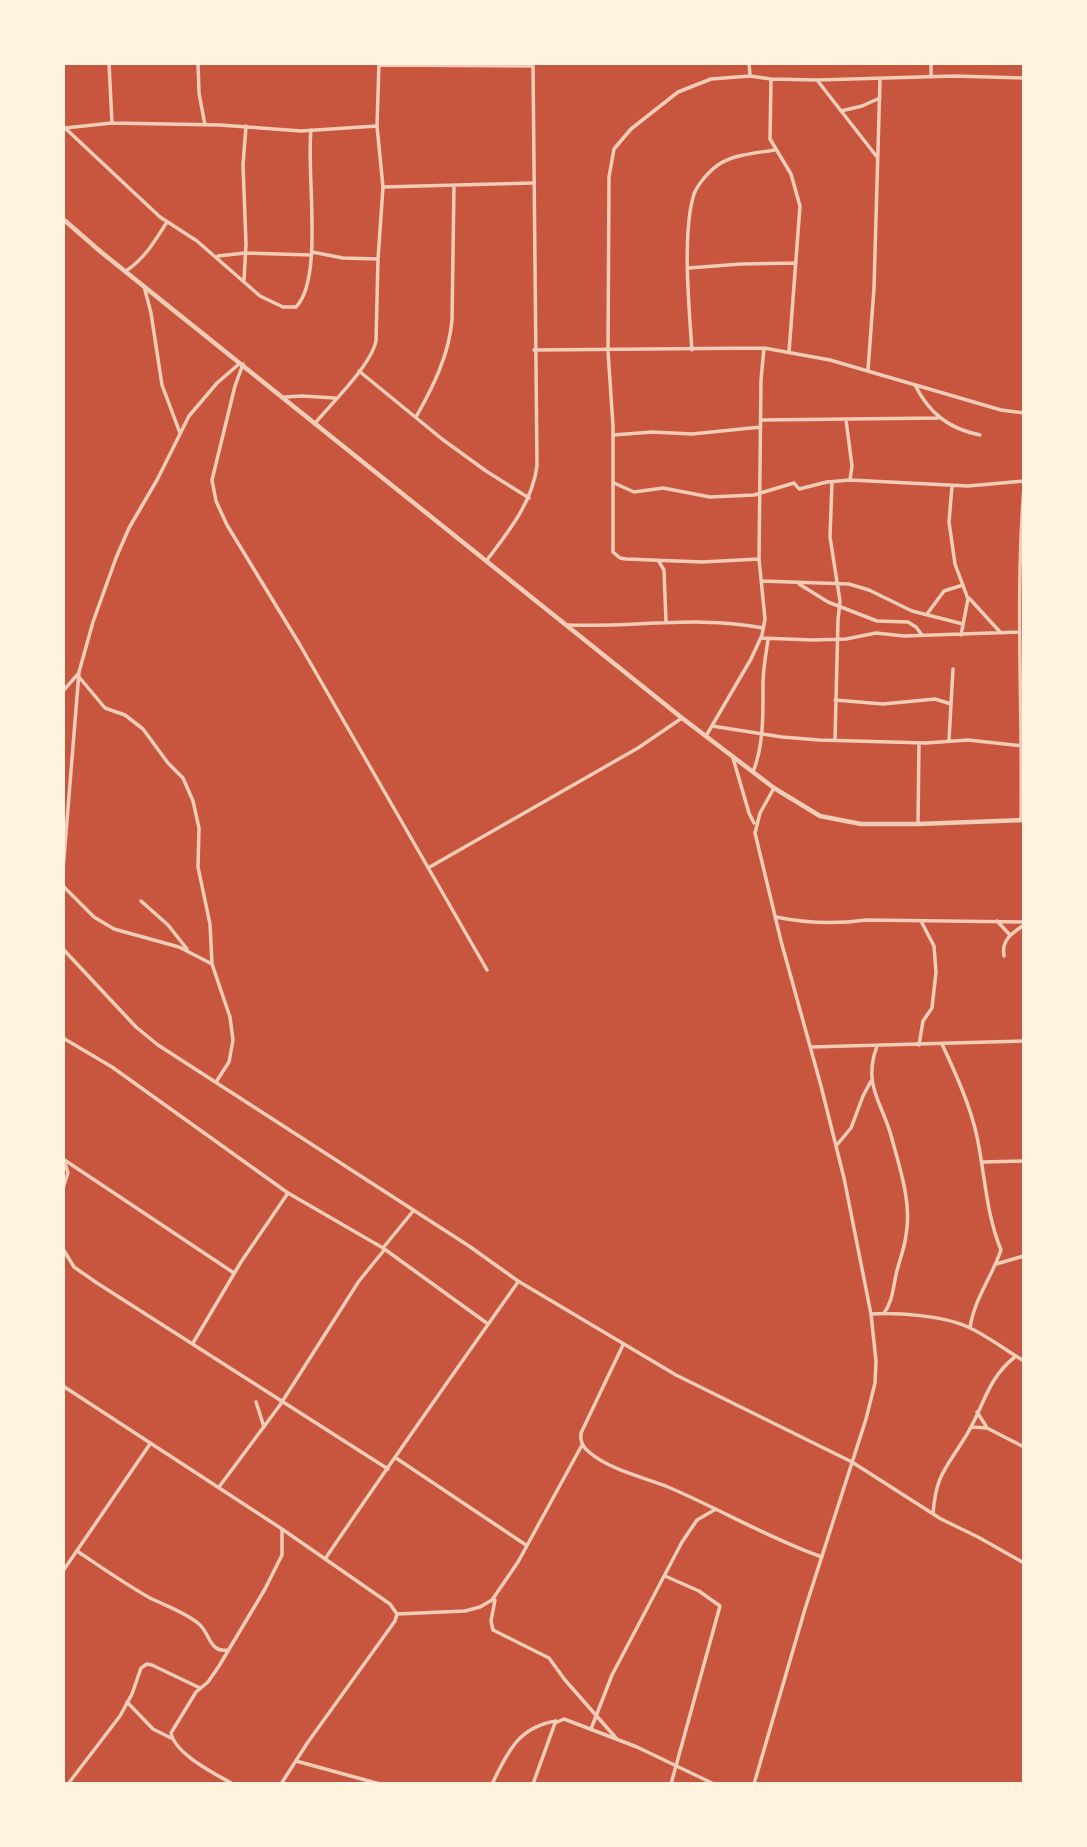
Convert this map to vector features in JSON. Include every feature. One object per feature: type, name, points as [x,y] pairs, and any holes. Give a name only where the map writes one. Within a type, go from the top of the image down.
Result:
[{"type":"street","points":[[109,63],[112,123]]},
{"type":"street","points":[[198,63],[199,93],[205,125]]},
{"type":"street","points":[[749,63],[750,76]]},
{"type":"street","points":[[931,63],[931,77]]},
{"type":"street","points":[[316,422],[372,354],[376,341],[383,187],[377,125],[379,64],[533,65],[532,183],[537,466],[529,498],[511,529],[487,559]]},
{"type":"street","points":[[760,559],[702,562],[620,558],[613,552],[614,483],[608,351],[609,177],[614,149],[631,129],[678,92],[711,79],[750,76],[817,80],[1024,78]]},
{"type":"street","points":[[771,79],[770,139],[792,174],[800,206],[789,352]]},
{"type":"street","points":[[817,80],[878,159]]},
{"type":"street","points":[[868,370],[874,288],[880,80]]},
{"type":"street","points":[[841,111],[880,98]]},
{"type":"street","points":[[64,128],[112,123],[311,130],[377,125]]},
{"type":"street","points":[[244,280],[243,165],[247,126]]},
{"type":"street","points":[[64,128],[167,222],[181,229],[216,256],[265,299],[283,307],[296,307],[305,293],[311,254],[311,130]]},
{"type":"street","points":[[692,350],[689,269],[690,220],[695,192],[718,165],[732,158],[776,150]]},
{"type":"street","points":[[383,187],[532,183]]},
{"type":"street","points":[[416,417],[441,367],[450,340],[454,186]]},
{"type":"street","points":[[63,219],[682,718],[774,788],[820,816],[838,821],[918,824],[1023,820],[1020,632],[1024,487]]},
{"type":"street","points":[[126,271],[149,251],[167,222]]},
{"type":"street","points":[[216,256],[245,253],[311,254],[378,259]]},
{"type":"street","points":[[689,269],[796,263]]},
{"type":"street","points":[[143,285],[153,320],[162,385],[180,433]]},
{"type":"street","points":[[534,350],[764,348],[868,370],[1001,410],[1024,413]]},
{"type":"street","points":[[706,736],[751,659],[761,638],[765,619],[760,559],[764,348]]},
{"type":"street","points":[[63,870],[79,674],[93,622],[116,558],[180,433],[200,401],[242,363]]},
{"type":"street","points":[[242,363],[212,480],[216,501],[227,526],[300,645],[487,970]]},
{"type":"street","points":[[359,371],[486,471],[529,498]]},
{"type":"street","points":[[915,385],[923,401],[937,418],[955,428],[979,435]]},
{"type":"street","points":[[285,397],[336,398]]},
{"type":"street","points":[[761,420],[937,418]]},
{"type":"street","points":[[846,420],[850,438],[850,480]]},
{"type":"street","points":[[612,435],[652,432],[692,434],[761,427]]},
{"type":"street","points":[[614,483],[634,492],[659,488],[710,497],[754,495],[794,483],[799,489],[850,480],[952,485],[1024,481]]},
{"type":"street","points":[[832,482],[830,537],[840,607],[835,740]]},
{"type":"street","points":[[952,485],[949,522],[955,564],[968,606],[961,635]]},
{"type":"street","points":[[657,559],[664,570],[666,622]]},
{"type":"street","points":[[761,581],[836,583],[869,590],[912,611],[963,624]]},
{"type":"street","points":[[799,584],[828,602],[877,621],[908,622],[922,635]]},
{"type":"street","points":[[927,614],[944,591],[963,585]]},
{"type":"street","points":[[967,597],[1001,632]]},
{"type":"street","points":[[567,625],[723,622],[763,628]]},
{"type":"street","points":[[761,638],[837,639],[876,633],[904,636],[1020,632]]},
{"type":"street","points":[[753,772],[764,711],[764,668],[768,639]]},
{"type":"street","points":[[949,740],[953,669]]},
{"type":"street","points":[[63,691],[79,674]]},
{"type":"street","points":[[79,674],[105,708],[125,715],[143,729],[168,763],[183,778],[198,820],[198,867],[209,925],[212,964],[230,1017],[233,1040],[229,1062],[216,1082]]},
{"type":"street","points":[[835,700],[883,704],[931,698],[945,700],[951,704]]},
{"type":"street","points":[[428,868],[638,748],[682,718]]},
{"type":"street","points":[[712,726],[761,734],[835,740],[919,743],[949,740],[1023,746]]},
{"type":"street","points":[[918,824],[919,743]]},
{"type":"street","points":[[732,756],[749,813],[756,825]]},
{"type":"street","points":[[754,1784],[875,1383],[876,1361],[871,1314],[836,1146],[755,833],[756,825],[774,788]]},
{"type":"street","points":[[63,886],[94,917],[114,929],[162,941],[189,951],[212,964]]},
{"type":"street","points":[[141,901],[176,933],[189,951]]},
{"type":"street","points":[[776,917],[805,921],[1024,923]]},
{"type":"street","points":[[919,1045],[923,1021],[932,1007],[936,972],[934,946],[921,921]]},
{"type":"street","points":[[997,921],[1010,935]]},
{"type":"street","points":[[1004,956],[1004,944],[1024,923]]},
{"type":"street","points":[[63,949],[136,1027],[159,1045],[519,1281],[714,1395],[852,1462],[933,1514],[1024,1563]]},
{"type":"street","points":[[63,1038],[111,1067],[288,1193],[384,1249],[488,1324]]},
{"type":"street","points":[[811,1047],[1024,1041]]},
{"type":"street","points":[[942,1044],[974,1123],[987,1199],[1001,1250],[975,1305],[970,1328]]},
{"type":"street","points":[[877,1046],[872,1061],[871,1081],[878,1107],[892,1137],[907,1214],[906,1236],[893,1292],[884,1313]]},
{"type":"street","points":[[836,1146],[851,1128],[871,1081]]},
{"type":"street","points":[[64,1159],[234,1273]]},
{"type":"street","points":[[63,1188],[68,1173],[64,1159]]},
{"type":"street","points":[[982,1162],[1024,1161]]},
{"type":"street","points":[[193,1343],[234,1273],[288,1193]]},
{"type":"street","points":[[219,1487],[282,1401],[359,1281],[414,1210]]},
{"type":"street","points":[[64,1253],[74,1266],[97,1283],[388,1469]]},
{"type":"street","points":[[996,1264],[1024,1256]]},
{"type":"street","points":[[325,1559],[445,1382],[519,1281]]},
{"type":"street","points":[[871,1314],[933,1319],[970,1328],[1024,1361]]},
{"type":"street","points":[[624,1344],[582,1429],[580,1437],[583,1445],[592,1455],[716,1509],[772,1538],[822,1557]]},
{"type":"street","points":[[933,1514],[939,1478],[971,1427],[992,1380],[1016,1356]]},
{"type":"street","points":[[64,1387],[282,1529],[390,1604],[397,1614]]},
{"type":"street","points":[[256,1402],[264,1427]]},
{"type":"street","points":[[977,1412],[987,1428]]},
{"type":"street","points":[[971,1427],[987,1428],[1024,1447]]},
{"type":"street","points":[[63,1572],[150,1444]]},
{"type":"street","points":[[583,1445],[496,1597],[491,1620],[493,1630],[549,1658],[617,1739]]},
{"type":"street","points":[[396,1458],[526,1545]]},
{"type":"street","points":[[591,1729],[615,1668],[696,1520],[716,1509]]},
{"type":"street","points":[[172,1739],[176,1723],[200,1688],[210,1679],[282,1555],[282,1529]]},
{"type":"street","points":[[76,1551],[152,1598],[191,1618],[204,1629],[215,1647],[228,1650]]},
{"type":"street","points":[[665,1576],[699,1591],[720,1606],[671,1784]]},
{"type":"street","points":[[397,1614],[469,1610],[496,1597]]},
{"type":"street","points":[[281,1784],[395,1621],[397,1614]]},
{"type":"street","points":[[68,1784],[113,1727],[128,1702],[138,1670],[147,1664],[200,1688]]},
{"type":"street","points":[[128,1702],[153,1729],[172,1739],[201,1765],[233,1784]]},
{"type":"street","points":[[492,1784],[512,1747],[523,1733],[541,1724],[564,1719],[617,1739],[715,1784]]},
{"type":"street","points":[[533,1784],[556,1721]]},
{"type":"street","points":[[296,1762],[380,1784]]}]
